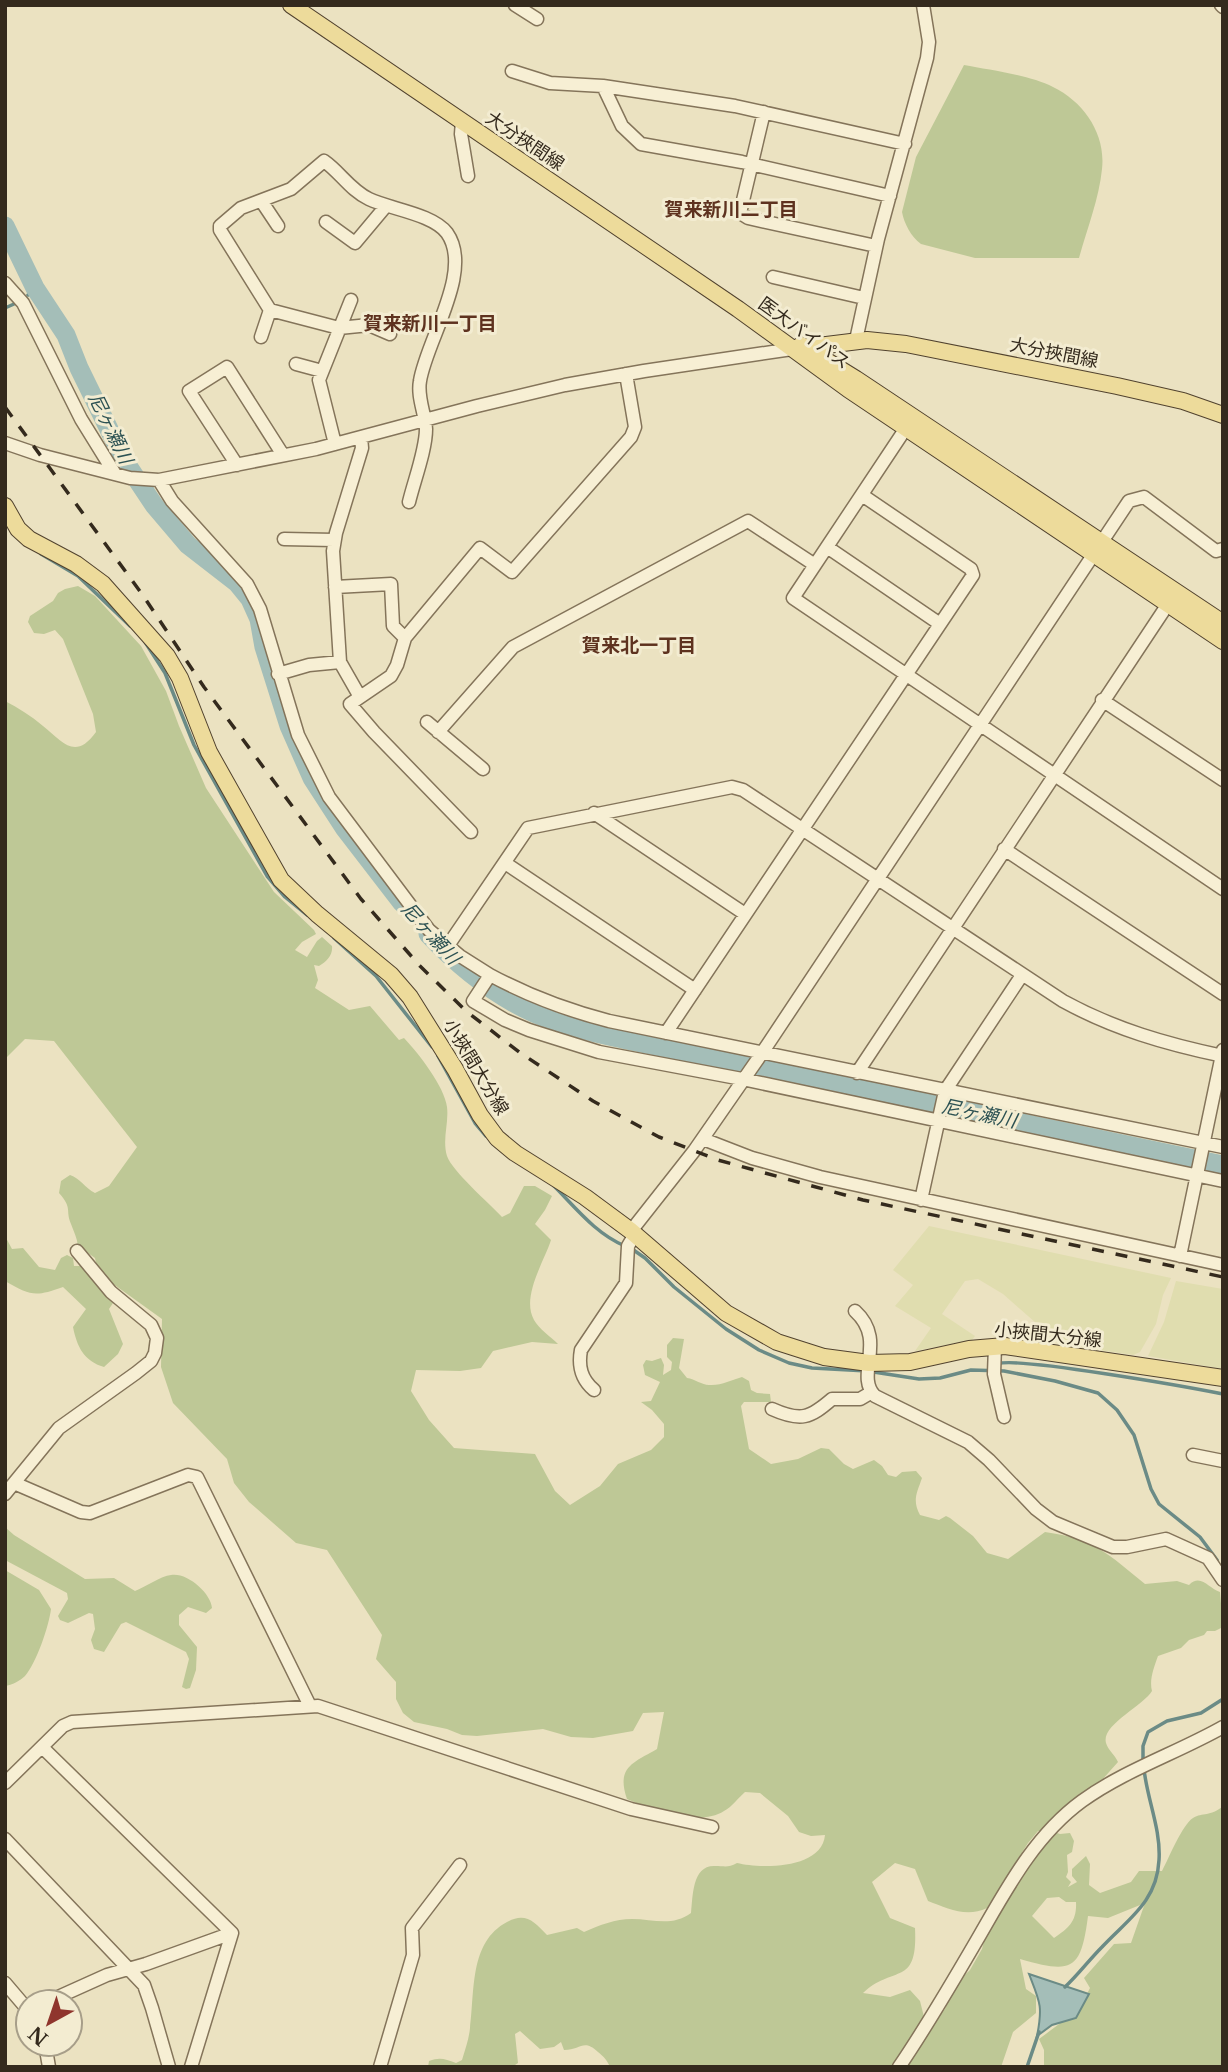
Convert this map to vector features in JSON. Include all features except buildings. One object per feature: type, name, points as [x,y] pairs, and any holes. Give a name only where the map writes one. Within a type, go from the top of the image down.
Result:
[{"type":"main road","name":"大分挾間線","points":[[291,5],[738,309]]},
{"type":"main road","name":"医大バイパス","points":[[738,309],[1097,548],[1223,624]]},
{"type":"main road","name":"大分挾間線","points":[[799,349],[856,341],[892,341],[1183,401],[1223,415]]},
{"type":"main road","name":"小挾間大分線","points":[[5,506],[18,529],[29,540],[76,564],[103,584],[167,656],[180,678],[209,752],[281,880],[302,901],[391,975],[410,997],[480,1115],[497,1138],[515,1153],[585,1197],[633,1232],[715,1305],[753,1330],[792,1348],[869,1369],[970,1349],[995,1352],[1026,1348],[1223,1378]]},
{"type":"main road","name":"医大バイパス","points":[[1097,548],[1168,604],[1223,641]]},
{"type":"street","points":[[515,5],[537,19]]},
{"type":"street","points":[[856,341],[876,246],[905,144],[928,48],[923,5]]},
{"type":"street","points":[[512,71],[550,83],[603,86],[764,112],[905,144]]},
{"type":"street","points":[[603,86],[622,126],[641,144],[752,164],[890,196]]},
{"type":"street","points":[[764,112],[740,213],[876,246]]},
{"type":"street","points":[[462,121],[461,134],[468,176]]},
{"type":"street","points":[[390,334],[369,325],[339,328],[270,310],[219,228],[241,208],[290,189],[324,162],[356,192],[441,227],[450,239],[456,252],[448,300],[420,376],[419,393],[425,439],[409,502]]},
{"type":"street","points":[[262,202],[278,226]]},
{"type":"street","points":[[326,222],[355,243],[386,206]]},
{"type":"street","points":[[773,277],[864,298]]},
{"type":"street","points":[[5,283],[23,303],[81,419],[118,475]]},
{"type":"street","points":[[335,444],[319,383],[351,300]]},
{"type":"street","points":[[261,337],[270,310]]},
{"type":"street","points":[[5,443],[118,475],[156,480],[335,444],[531,392],[626,374],[799,349]]},
{"type":"street","points":[[296,364],[322,371]]},
{"type":"street","points":[[237,465],[189,391],[227,367],[283,456]]},
{"type":"street","points":[[471,832],[350,704],[391,676],[405,638],[480,548],[512,572],[631,437],[635,427],[626,374]]},
{"type":"street","points":[[910,423],[793,598],[1223,889]]},
{"type":"street","points":[[360,697],[340,662],[334,540],[362,448],[361,437]]},
{"type":"street","points":[[156,480],[247,584],[260,608],[298,735],[330,797],[419,919],[447,947],[488,978],[553,1005],[591,1016],[760,1055],[1223,1147]]},
{"type":"street","points":[[666,1033],[973,575],[971,569],[862,495]]},
{"type":"street","points":[[594,1390],[582,1375],[579,1362],[582,1350],[626,1283],[628,1246],[633,1232],[760,1055],[1129,501],[1144,497],[1216,551],[1223,549]]},
{"type":"street","points":[[438,732],[513,647],[748,521],[815,565]]},
{"type":"street","points":[[284,539],[334,540]]},
{"type":"street","points":[[827,547],[940,625]]},
{"type":"street","points":[[335,587],[391,584],[393,626],[405,638]]},
{"type":"street","points":[[857,1073],[1168,604]]},
{"type":"street","points":[[278,674],[309,665],[340,662]]},
{"type":"street","points":[[1102,700],[1223,780]]},
{"type":"street","points":[[427,722],[483,769]]},
{"type":"street","points":[[447,947],[528,828],[732,787],[743,790],[1063,1001],[1114,1026],[1161,1042],[1222,1054],[1180,1255]]},
{"type":"street","points":[[594,813],[746,914]]},
{"type":"street","points":[[1004,849],[1223,994]]},
{"type":"street","points":[[505,863],[695,989]]},
{"type":"street","points":[[921,1200],[945,1092],[1022,975]]},
{"type":"street","points":[[488,978],[473,1001],[505,1020],[571,1045],[744,1076],[1223,1181]]},
{"type":"street","points":[[702,1139],[786,1168],[1223,1265]]},
{"type":"street","points":[[5,1494],[59,1428],[136,1373],[151,1361],[155,1353],[157,1338],[151,1325],[111,1292],[77,1251]]},
{"type":"street","points":[[855,1311],[865,1322],[871,1335],[869,1369],[872,1392]]},
{"type":"street","points":[[995,1352],[995,1374],[1004,1416]]},
{"type":"street","points":[[772,1409],[790,1416],[810,1416],[832,1399],[862,1399],[872,1392]]},
{"type":"street","points":[[872,1392],[968,1442],[989,1460],[1036,1510],[1053,1522],[1113,1547],[1166,1539],[1208,1558],[1223,1580]]},
{"type":"street","points":[[1193,1455],[1223,1461]]},
{"type":"street","points":[[13,1483],[81,1512],[90,1513],[188,1475],[197,1477],[310,1706]]},
{"type":"street","points":[[5,1783],[63,1727],[72,1722],[310,1706],[327,1709],[631,1809],[712,1827]]},
{"type":"street","points":[[899,2067],[1018,1870],[1054,1825],[1105,1786],[1223,1727]]},
{"type":"street","points":[[42,1747],[232,1933]]},
{"type":"street","points":[[5,1839],[130,1969],[148,1993],[169,2067]]},
{"type":"street","points":[[380,2067],[413,1955],[412,1928],[460,1865]]},
{"type":"street","points":[[78,1988],[107,1975],[232,1933]]},
{"type":"street","points":[[191,2067],[232,1933]]},
{"type":"shaded area","points":[[929,1226],[1171,1278],[1163,1295],[1156,1324],[1140,1352],[1133,1355],[1060,1344],[1003,1294],[978,1279],[965,1281],[942,1314],[975,1336],[972,1340],[915,1351],[931,1328],[895,1306],[913,1285],[893,1270]]},
{"type":"shaded area","points":[[1176,1281],[1223,1289],[1223,1369],[1148,1356],[1164,1322]]},
{"type":"green space","points":[[964,65],[1010,73],[1044,83],[1064,93],[1091,120],[1100,144],[1102,169],[1096,203],[1079,258],[975,258],[921,244],[908,230],[902,212],[916,157]]},
{"type":"green space","points":[[78,586],[95,596],[141,646],[166,691],[206,788],[274,892],[314,930],[316,934],[302,942],[295,950],[307,957],[322,937],[332,946],[327,960],[319,966],[314,965],[318,980],[315,988],[349,1010],[370,1006],[399,1040],[404,1038],[430,1071],[445,1099],[446,1150],[456,1170],[502,1217],[510,1213],[524,1186],[535,1186],[552,1196],[535,1224],[551,1240],[535,1280],[530,1301],[534,1320],[558,1344],[532,1342],[493,1351],[481,1368],[460,1371],[416,1370],[411,1391],[429,1420],[454,1448],[535,1454],[555,1491],[570,1505],[600,1486],[618,1464],[651,1450],[664,1437],[664,1424],[641,1402],[651,1401],[660,1382],[645,1375],[643,1365],[646,1360],[661,1358],[664,1365],[663,1375],[671,1370],[672,1362],[667,1357],[667,1345],[673,1338],[684,1339],[679,1368],[687,1378],[713,1385],[742,1377],[749,1381],[751,1390],[770,1394],[771,1402],[744,1402],[741,1406],[749,1449],[771,1464],[798,1459],[821,1448],[829,1449],[853,1469],[874,1460],[888,1475],[896,1477],[902,1472],[916,1471],[922,1478],[916,1501],[920,1515],[939,1520],[946,1516],[950,1518],[973,1536],[987,1553],[1008,1559],[1045,1532],[1077,1539],[1100,1549],[1145,1584],[1177,1581],[1189,1585],[1201,1581],[1220,1592],[1223,1627],[1207,1631],[1204,1635],[1189,1640],[1181,1648],[1158,1656],[1152,1678],[1152,1691],[1116,1723],[1106,1736],[1107,1746],[1118,1762],[1093,1790],[1044,1831],[1038,1831],[987,1908],[964,1912],[928,1901],[915,1869],[895,1863],[872,1882],[890,1918],[915,1928],[915,1947],[908,1967],[874,1984],[863,1993],[890,1997],[910,1990],[920,2001],[924,2017],[896,2067],[610,2067],[604,2057],[589,2046],[564,2050],[561,2042],[554,2047],[540,2049],[520,2031],[515,2034],[518,2063],[512,2067],[428,2067],[429,2061],[436,2059],[456,2063],[462,2060],[467,2044],[480,1955],[495,1931],[507,1922],[524,1918],[547,1935],[577,1928],[584,1932],[626,1919],[677,1920],[691,1913],[695,1883],[707,1867],[737,1863],[761,1866],[789,1864],[814,1855],[825,1835],[811,1836],[799,1832],[788,1816],[760,1793],[745,1792],[724,1811],[714,1816],[702,1817],[662,1812],[627,1799],[624,1788],[625,1773],[634,1763],[657,1749],[664,1712],[643,1713],[633,1731],[593,1738],[571,1737],[543,1729],[477,1736],[462,1735],[414,1722],[403,1713],[396,1699],[396,1682],[376,1659],[382,1635],[327,1550],[296,1543],[249,1502],[234,1483],[227,1459],[173,1403],[161,1367],[162,1319],[98,1273],[95,1258],[78,1246],[67,1206],[59,1193],[61,1181],[70,1175],[95,1193],[109,1186],[137,1147],[54,1041],[25,1039],[5,1059],[5,701],[69,746],[82,746],[96,732],[93,714],[63,639],[55,630],[44,634],[34,633],[28,622],[30,616],[53,601],[58,593]]},
{"type":"green space","points":[[5,1236],[12,1249],[23,1248],[39,1267],[55,1270],[61,1258],[67,1255],[73,1258],[74,1266],[84,1266],[90,1271],[92,1279],[113,1303],[109,1309],[123,1344],[118,1354],[104,1367],[86,1357],[79,1347],[73,1327],[86,1309],[63,1287],[33,1293],[5,1281]]},
{"type":"green space","points":[[5,1527],[85,1579],[114,1578],[135,1591],[158,1579],[177,1575],[191,1580],[203,1590],[212,1608],[206,1613],[188,1607],[179,1615],[179,1625],[197,1647],[196,1670],[190,1688],[182,1687],[189,1659],[186,1652],[126,1622],[121,1624],[104,1652],[94,1649],[91,1640],[95,1629],[93,1614],[89,1613],[68,1623],[60,1620],[58,1616],[68,1599],[67,1593],[5,1560]]},
{"type":"green space","points":[[5,1570],[39,1590],[51,1609],[48,1625],[29,1670],[21,1680],[5,1686]]},
{"type":"green space","points":[[1223,1806],[1223,2067],[1044,2067],[1044,2050],[1039,2039],[1081,2004],[1090,1988],[1084,1978],[1114,1944],[1131,1943],[1145,1903],[1108,1918],[1088,1916],[1082,1948],[1071,1964],[1052,1966],[1020,1959],[1026,1989],[1036,1996],[1036,2013],[1013,2032],[1001,2067],[907,2067],[930,2026],[945,2009],[955,1984],[970,1970],[982,1949],[990,1917],[1054,1832],[1070,1833],[1074,1841],[1072,1852],[1067,1855],[1066,1877],[1071,1882],[1068,1887],[1077,1882],[1072,1876],[1072,1869],[1086,1856],[1090,1864],[1089,1885],[1100,1893],[1131,1882],[1139,1871],[1162,1871],[1189,1822],[1197,1816]],"holes":[[[1059,1897],[1066,1902],[1076,1902],[1075,1914],[1068,1927],[1054,1938],[1032,1916],[1047,1898]]]},
{"type":"water","points":[[1029,1974],[1089,1994],[1076,2018],[1052,2025],[1037,2036],[1039,2004]]},
{"type":"waterway","name":"尼ヶ瀬川","points":[[5,226],[35,288],[66,335],[124,460],[154,505],[188,545],[237,583],[250,599],[259,619],[264,647],[289,726],[312,778],[345,829],[402,903]]},
{"type":"waterway","points":[[28,295],[35,288]]},
{"type":"waterway","points":[[5,308],[14,304]]},
{"type":"waterway","points":[[41,554],[78,576],[130,626]]},
{"type":"waterway","points":[[145,642],[165,673],[194,745],[267,876],[285,897],[307,915]]},
{"type":"waterway","name":"尼ヶ瀬川","points":[[428,934],[454,960],[498,994],[531,1012],[567,1026],[1223,1165]]},
{"type":"waterway","points":[[334,938],[376,976],[432,1047]]},
{"type":"waterway","points":[[438,1056],[475,1123],[486,1136]]},
{"type":"waterway","points":[[554,1186],[596,1228],[625,1246]]},
{"type":"waterway","points":[[632,1249],[726,1329],[759,1350],[789,1363],[812,1368],[867,1371],[919,1379],[940,1378],[971,1370],[1004,1371],[1098,1393],[1117,1410],[1134,1435],[1151,1489],[1159,1504],[1200,1537],[1217,1560]]},
{"type":"waterway","points":[[998,1364],[1036,1364],[1068,1368],[1223,1394]]},
{"type":"waterway","points":[[1143,1761],[1143,1746],[1148,1732],[1167,1721],[1201,1713],[1223,1699]]},
{"type":"waterway","points":[[1065,1987],[1140,1909],[1153,1887],[1157,1875],[1159,1848],[1144,1769]]},
{"type":"waterway","points":[[1027,2067],[1039,2032]]},
{"type":"railway","points":[[5,407],[142,594],[204,687],[361,899],[420,966],[466,1011],[519,1052],[593,1101],[659,1137],[718,1160],[863,1200],[1223,1277]]},
{"type":"district","name":"賀来新川二丁目","points":[[731,209]]},
{"type":"district","name":"賀来新川一丁目","points":[[430,323]]},
{"type":"district","name":"賀来北一丁目","points":[[639,645]]}]
